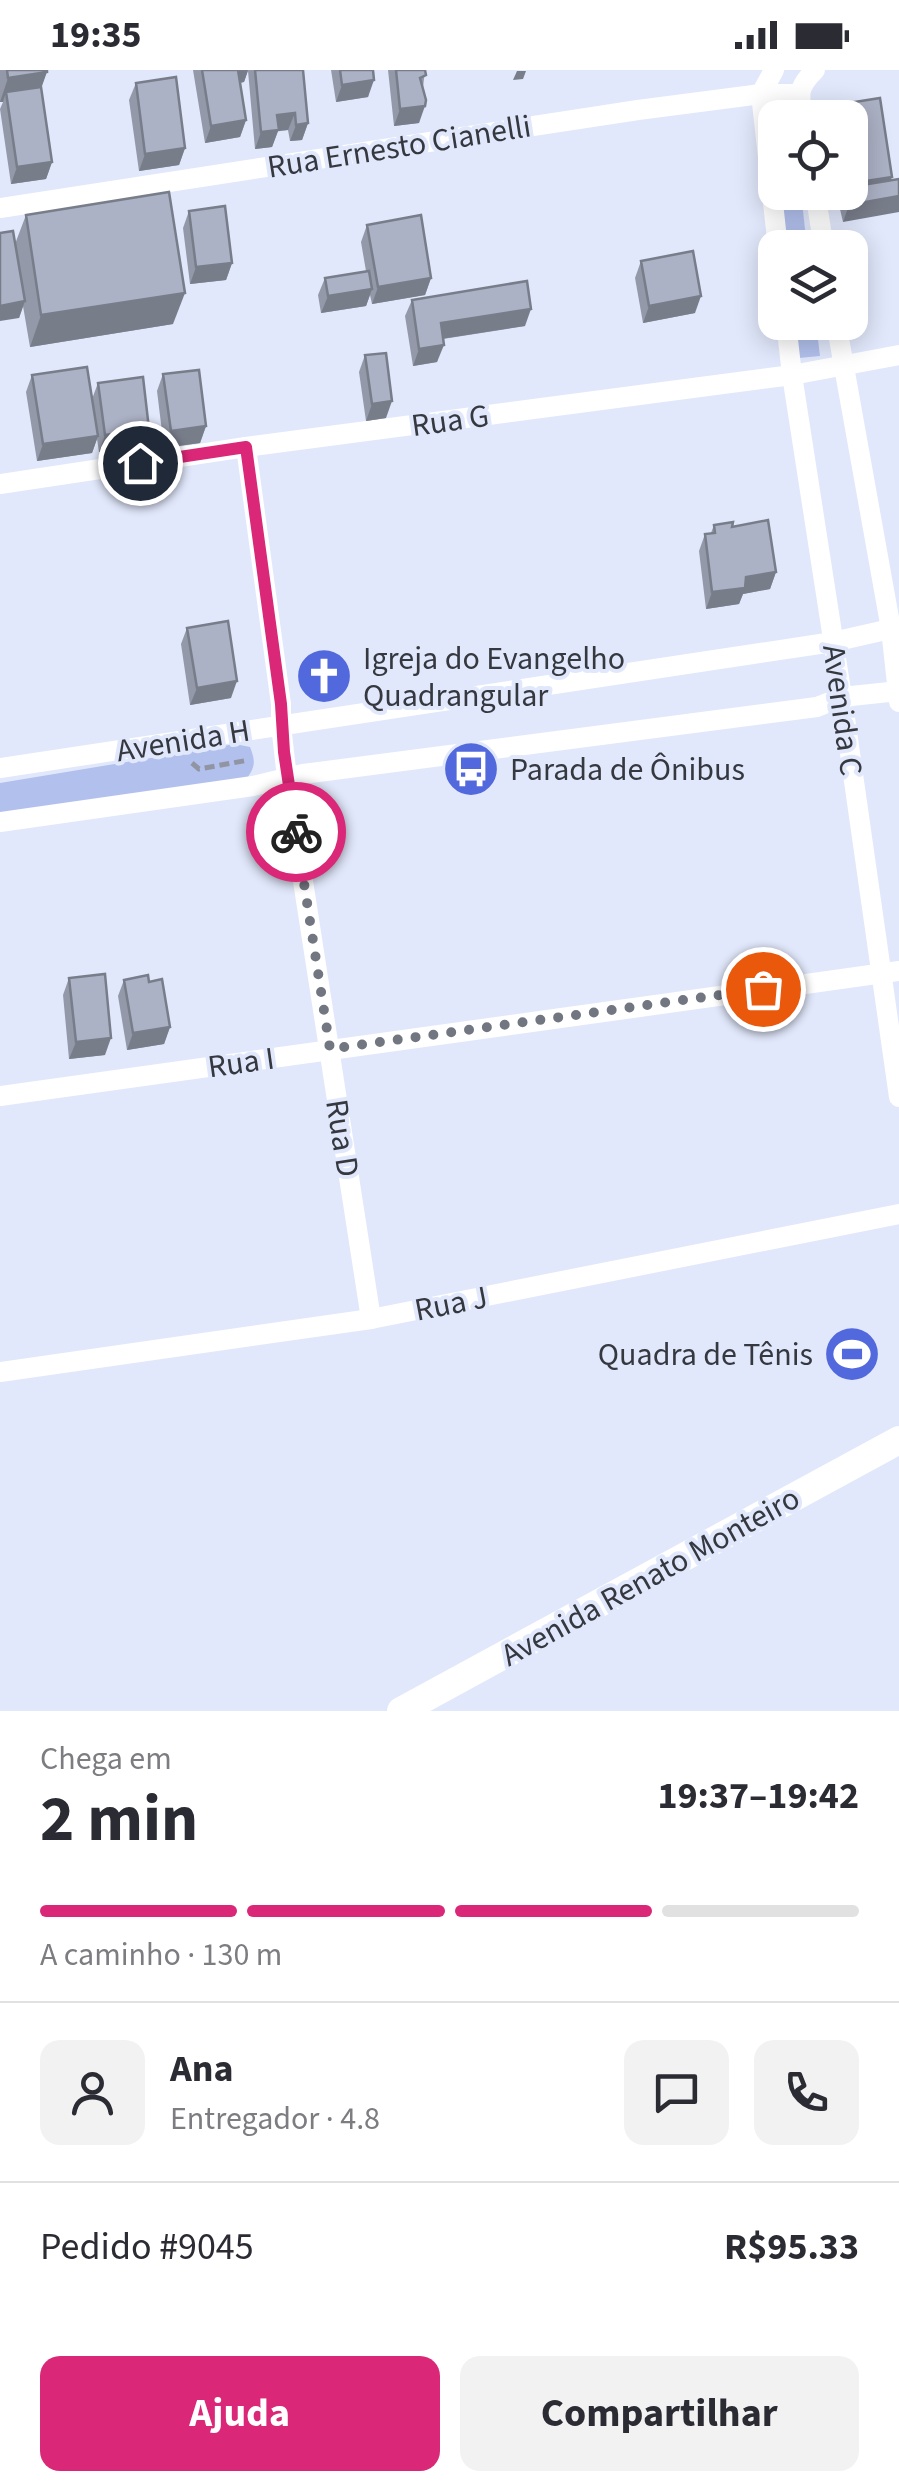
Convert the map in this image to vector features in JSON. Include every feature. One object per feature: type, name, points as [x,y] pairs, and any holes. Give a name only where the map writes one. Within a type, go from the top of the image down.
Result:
[{"type":"street","points":[[774,70],[761,94],[776,230]]},
{"type":"street","name":"Rua Ernesto Cianelli","points":[[0,208],[761,94],[806,82]]},
{"type":"street","name":"Avenida C","points":[[788,340],[833,642],[890,972],[899,1097]]},
{"type":"street","name":"Avenida C","points":[[839,340],[895,628],[898,695]]},
{"type":"street","name":"Rua G","points":[[0,484],[246,447],[792,375],[899,355]]},
{"type":"street","points":[[246,447],[281,724]]},
{"type":"street","name":"Avenida H","points":[[0,768],[833,642],[895,628]]},
{"type":"street","name":"Avenida H","points":[[0,822],[287,778],[817,707],[842,697],[898,695]]},
{"type":"street","name":"Rua D","points":[[281,724],[371,1319]]},
{"type":"street","name":"Rua I","points":[[0,1096],[890,972]]},
{"type":"street","name":"Rua J","points":[[0,1372],[371,1319],[899,1214]]},
{"type":"street","name":"Avenida Renato Monteiro","points":[[401,1711],[899,1440]]},
{"type":"shaded area","points":[[781,210],[803,210],[805,230],[783,230]]},
{"type":"shaded area","points":[[796,340],[818,340],[820,356],[799,358]]},
{"type":"shaded area","points":[[235,744],[250,747],[252,752],[253,766],[247,778],[0,816],[0,783]]},
{"type":"building","points":[[7,70],[47,70],[47,72],[8,78]]},
{"type":"building","points":[[202,70],[238,70],[246,120],[211,126]]},
{"type":"building","points":[[255,70],[303,70],[308,123],[296,125],[295,113],[277,115],[279,130],[261,132]]},
{"type":"building","points":[[340,70],[373,70],[374,80],[342,85]]},
{"type":"building","points":[[396,70],[425,70],[426,75],[420,78],[425,106],[400,109]]},
{"type":"building","points":[[176,77],[185,148],[145,154],[136,83]]},
{"type":"building","points":[[41,87],[52,162],[17,167],[6,92]]},
{"type":"building","points":[[880,98],[892,177],[868,181],[867,100]]},
{"type":"building","points":[[899,179],[899,196],[868,202],[868,184]]},
{"type":"building","points":[[169,192],[185,293],[41,315],[26,215]]},
{"type":"building","points":[[225,206],[232,263],[196,267],[189,211]]},
{"type":"building","points":[[421,215],[431,278],[378,287],[367,225]]},
{"type":"building","points":[[13,231],[25,301],[0,306],[0,233]]},
{"type":"building","points":[[693,251],[701,296],[649,306],[641,261]]},
{"type":"building","points":[[369,271],[372,289],[328,296],[325,278]]},
{"type":"building","points":[[527,281],[531,309],[441,323],[444,345],[419,349],[412,300]]},
{"type":"building","points":[[386,353],[392,401],[372,404],[365,355]]},
{"type":"building","points":[[87,367],[98,436],[43,444],[32,375]]},
{"type":"building","points":[[199,370],[206,426],[171,431],[163,374]]},
{"type":"building","points":[[143,377],[149,429],[105,435],[98,383]]},
{"type":"building","points":[[768,520],[776,572],[746,577],[745,588],[712,592],[705,534],[715,533],[714,525],[733,522],[732,527]]},
{"type":"building","points":[[228,621],[237,681],[197,688],[187,628]]},
{"type":"building","points":[[105,974],[111,1038],[76,1042],[69,978]]},
{"type":"building","points":[[148,975],[149,982],[162,979],[170,1027],[133,1033],[124,980]]},
{"type":"way so far","points":[[296,832],[330,1049],[763,989]]},
{"type":"place","name":"Igreja do Evangelho Quadrangular","points":[[324,676]]},
{"type":"place","name":"Parada de Ônibus","points":[[471,769]]},
{"type":"place","name":"Quadra de Tênis","points":[[852,1354]]},
{"type":"route","points":[[140,463],[246,447],[296,832]]}]
